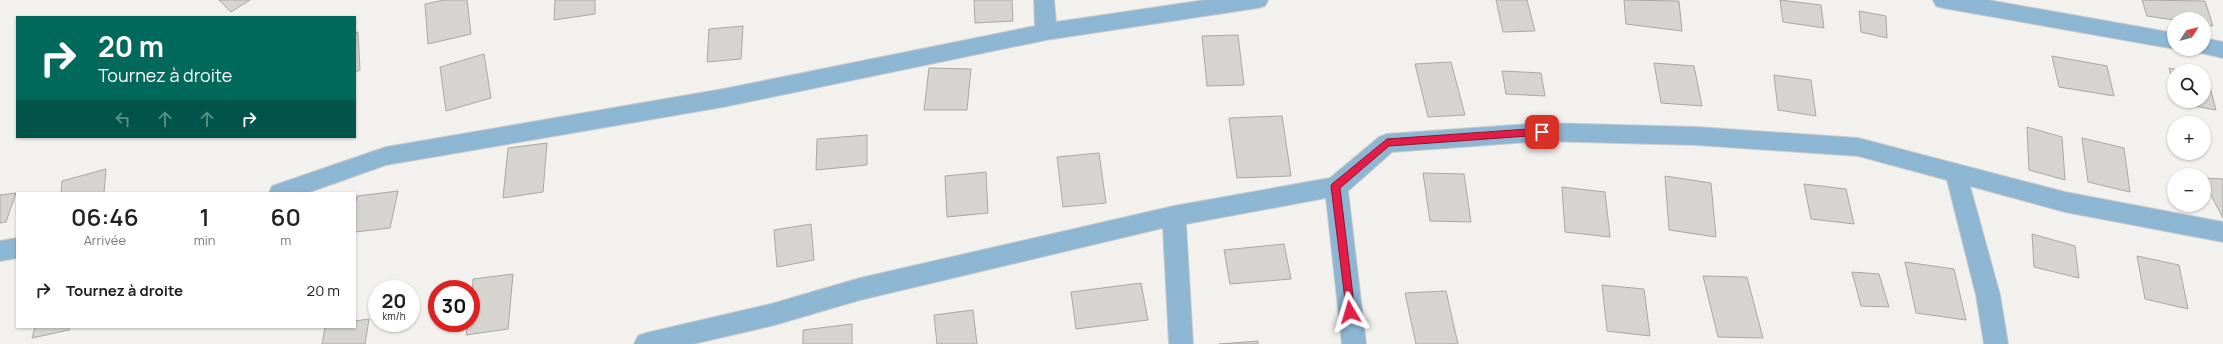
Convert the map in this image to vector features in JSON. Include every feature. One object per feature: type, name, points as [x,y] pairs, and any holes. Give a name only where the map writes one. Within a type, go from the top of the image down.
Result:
[{"type":"street","points":[[1044,0],[1046,32]]},
{"type":"street","points":[[283,192],[386,156],[723,98],[1046,32],[1258,0]]},
{"type":"street","points":[[1943,0],[2167,40]]},
{"type":"street","points":[[2211,47],[2223,50]]},
{"type":"street","points":[[646,344],[771,315],[860,289],[1174,216],[1336,186],[1387,143],[1542,132],[1698,136],[1858,147],[2065,202],[2223,232]]},
{"type":"street","points":[[1956,174],[1988,295],[1996,344]]},
{"type":"street","points":[[1336,186],[1354,344]]},
{"type":"street","points":[[1174,216],[1181,344]]},
{"type":"street","points":[[0,251],[16,248]]},
{"type":"building","points":[[219,0],[250,0],[231,12]]},
{"type":"building","points":[[444,0],[467,0],[471,34],[428,44],[425,4]]},
{"type":"building","points":[[555,0],[595,0],[595,14],[554,20]]},
{"type":"building","points":[[974,0],[1012,0],[1013,21],[975,23]]},
{"type":"building","points":[[1496,0],[1527,0],[1535,31],[1503,32]]},
{"type":"building","points":[[1624,0],[1679,1],[1682,31],[1626,24]]},
{"type":"building","points":[[1780,0],[1821,5],[1824,28],[1783,22]]},
{"type":"building","points":[[2142,0],[2205,1],[2209,12],[2167,12],[2167,19],[2147,16]]},
{"type":"building","points":[[1859,11],[1886,16],[1887,38],[1861,32]]},
{"type":"building","points":[[743,26],[741,59],[707,62],[709,29]]},
{"type":"building","points":[[358,32],[360,70],[356,72],[356,33]]},
{"type":"building","points":[[1238,35],[1244,85],[1207,86],[1202,36]]},
{"type":"building","points":[[484,54],[491,98],[446,111],[440,67]]},
{"type":"building","points":[[2052,56],[2107,66],[2114,96],[2059,87]]},
{"type":"building","points":[[1451,62],[1465,115],[1428,117],[1415,64]]},
{"type":"building","points":[[1654,63],[1694,66],[1702,106],[1661,103]]},
{"type":"building","points":[[929,68],[971,69],[967,110],[924,110]]},
{"type":"building","points":[[1502,71],[1541,73],[1545,96],[1506,94]]},
{"type":"building","points":[[1774,75],[1811,80],[1816,116],[1778,110]]},
{"type":"building","points":[[2211,91],[2216,110],[2205,108],[2211,108]]},
{"type":"building","points":[[1282,116],[1291,176],[1237,178],[1229,118]]},
{"type":"building","points":[[2027,127],[2062,137],[2065,180],[2029,170]]},
{"type":"building","points":[[867,135],[867,165],[816,170],[817,139]]},
{"type":"building","points":[[2082,138],[2124,148],[2130,192],[2088,182]]},
{"type":"building","points":[[547,143],[543,192],[503,198],[508,148]]},
{"type":"building","points":[[1099,153],[1106,203],[1063,207],[1057,157]]},
{"type":"building","points":[[106,169],[104,192],[61,192],[62,181]]},
{"type":"building","points":[[986,172],[988,213],[947,217],[945,176]]},
{"type":"building","points":[[1423,173],[1464,174],[1471,222],[1430,221]]},
{"type":"building","points":[[1665,176],[1711,183],[1716,237],[1669,230]]},
{"type":"building","points":[[2211,178],[2223,179],[2223,218],[2211,195]]},
{"type":"building","points":[[1804,184],[1846,189],[1854,224],[1811,219]]},
{"type":"building","points":[[1562,187],[1605,192],[1610,237],[1565,232]]},
{"type":"building","points":[[398,191],[390,228],[356,232],[357,196]]},
{"type":"building","points":[[16,193],[6,222],[0,223],[0,195]]},
{"type":"building","points":[[811,224],[814,260],[777,267],[774,230]]},
{"type":"building","points":[[2032,234],[2075,246],[2079,278],[2034,267]]},
{"type":"building","points":[[1284,244],[1291,279],[1230,284],[1224,250]]},
{"type":"building","points":[[2137,256],[2179,265],[2188,309],[2145,299]]},
{"type":"building","points":[[1905,262],[1954,269],[1966,320],[1916,313]]},
{"type":"building","points":[[1852,272],[1879,274],[1889,307],[1861,306]]},
{"type":"building","points":[[513,274],[508,329],[466,335],[466,332],[480,332],[480,280],[473,279]]},
{"type":"building","points":[[1703,276],[1747,277],[1763,338],[1718,337]]},
{"type":"building","points":[[1141,283],[1148,320],[1076,329],[1071,292]]},
{"type":"building","points":[[1602,285],[1644,289],[1650,336],[1607,331]]},
{"type":"building","points":[[1446,291],[1458,344],[1416,344],[1405,293]]},
{"type":"building","points":[[973,310],[977,344],[937,344],[934,315]]},
{"type":"building","points":[[368,319],[365,344],[322,344],[325,328],[356,328],[356,321]]},
{"type":"building","points":[[852,324],[852,344],[803,344],[803,330]]},
{"type":"building","points":[[35,328],[70,328],[69,330],[32,338]]},
{"type":"building","points":[[1258,341],[1258,344],[1219,344]]},
{"type":"route","points":[[1350,312],[1336,186],[1387,143],[1542,132]]}]
